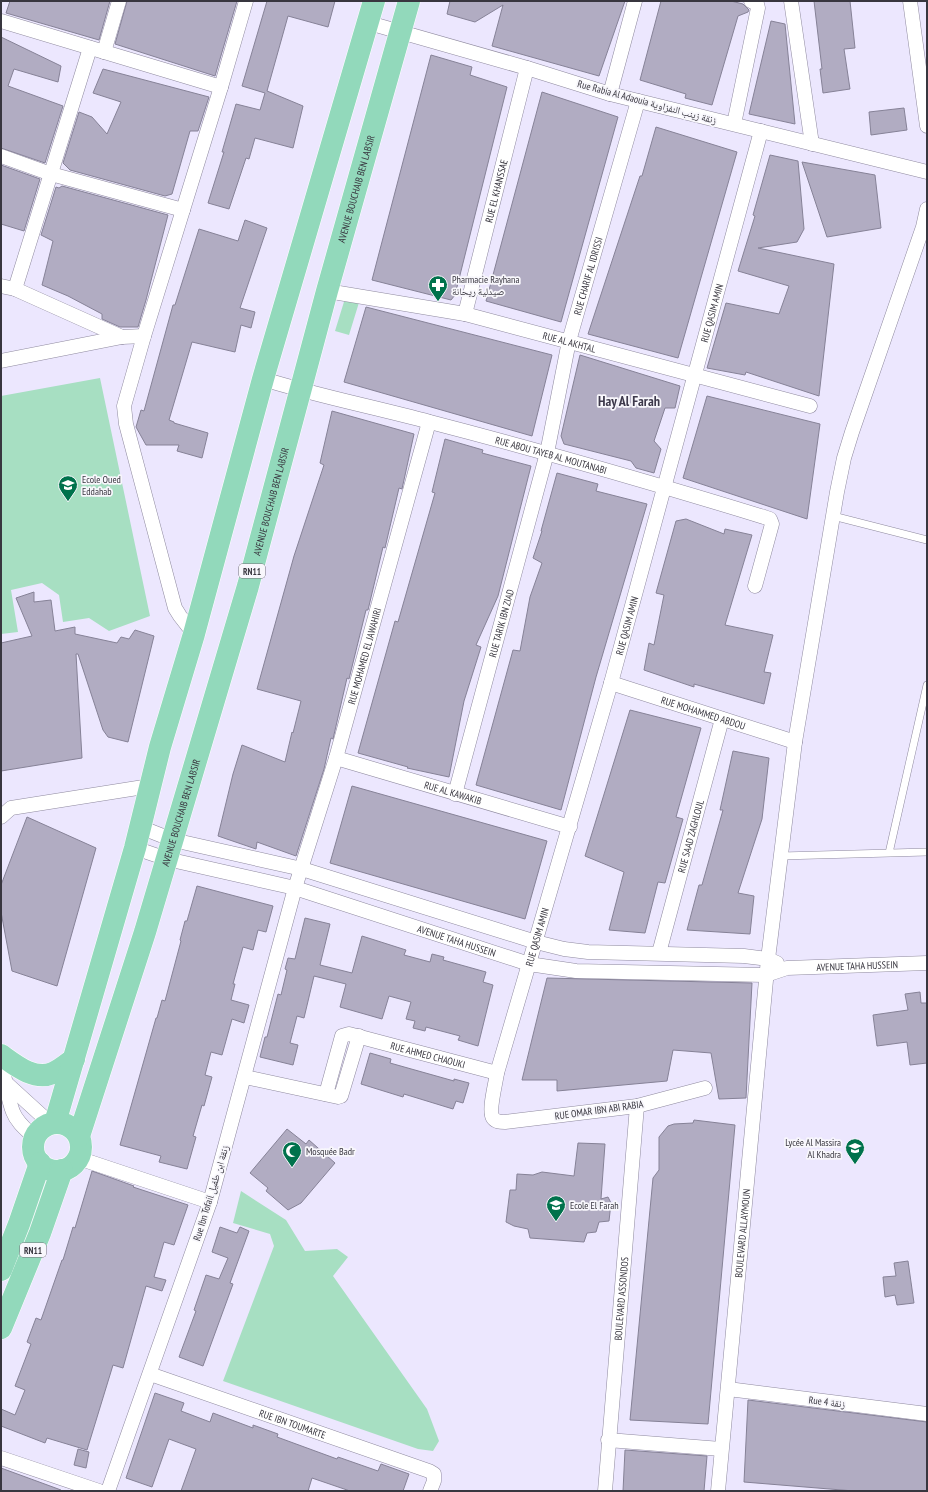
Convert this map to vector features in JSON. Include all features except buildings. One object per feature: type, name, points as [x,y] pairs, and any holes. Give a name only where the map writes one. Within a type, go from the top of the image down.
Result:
[{"type":"main road","points":[[53,1124],[74,1059],[135,848],[150,786],[194,634],[263,379],[300,250],[369,23],[374,1]]},
{"type":"main road","name":"AVENUE BOUCHAIB BEN LABSIR","points":[[79,1136],[145,932],[248,586],[378,105],[409,1]]},
{"type":"main road","points":[[1,1055],[29,1073],[41,1075],[51,1074],[74,1059]]},
{"type":"main road","points":[[70,1164],[54,1170],[46,1168],[40,1163],[34,1152],[33,1145],[35,1138],[41,1129],[53,1124],[67,1126],[79,1136]]},
{"type":"main road","name":"RN11","points":[[1,1328],[70,1164],[81,1146],[79,1136]]},
{"type":"main road","name":"RN11","points":[[1,1270],[40,1163]]},
{"type":"street","points":[[104,52],[119,1]]},
{"type":"street","points":[[194,634],[175,608],[124,413],[124,406],[246,1]]},
{"type":"street","points":[[610,94],[635,1]]},
{"type":"street","points":[[791,1],[812,144]]},
{"type":"street","points":[[910,1],[927,126]]},
{"type":"street","points":[[734,124],[755,4]]},
{"type":"street","points":[[1,21],[221,87]]},
{"type":"street","name":"Rue Rabia Al Adaouia زنقة زينب النفزاوية","points":[[369,23],[527,68],[610,94],[927,172]]},
{"type":"street","points":[[15,289],[90,48]]},
{"type":"street","name":"RUE EL KHANSSAE","points":[[465,314],[527,68]]},
{"type":"street","name":"RUE CHARIF AL IDRISSI","points":[[547,453],[570,342],[638,101]]},
{"type":"street","name":"RUE QASIM AMIN","points":[[493,1118],[491,1111],[497,1073],[611,683],[761,131]]},
{"type":"street","points":[[1,156],[52,174],[183,210]]},
{"type":"street","name":"BOULEVARD ALLAYMOUN","points":[[718,1491],[766,975],[795,742],[844,458],[924,227],[927,209]]},
{"type":"street","points":[[1,286],[15,289],[122,337]]},
{"type":"street","name":"RUE AL AKHTAL","points":[[327,291],[465,314],[810,406]]},
{"type":"street","points":[[1,361],[122,337],[144,336]]},
{"type":"street","name":"RUE ABOU TAYEB AL MOUTANABI","points":[[263,379],[300,390],[547,453],[770,519],[772,524],[755,586]]},
{"type":"street","name":"RUE MOHAMED EL JAWAHIRI","points":[[296,888],[336,758],[429,422]]},
{"type":"street","name":"RUE TARIK IBN ZIAD","points":[[455,794],[547,453]]},
{"type":"street","name":"RUE MOHAMMED ABDOU","points":[[611,683],[722,720],[795,742]]},
{"type":"street","name":"RUE SAAD ZAGHLOUL","points":[[659,953],[722,720]]},
{"type":"street","name":"RUE AL KAWAKIB","points":[[336,758],[570,827]]},
{"type":"street","points":[[1,817],[11,808],[150,786]]},
{"type":"street","name":"AVENUE TAHA HUSSEIN","points":[[140,827],[170,850],[296,888],[529,964],[576,971],[766,975],[787,968],[927,963]]},
{"type":"street","name":"AVENUE TAHA HUSSEIN","points":[[135,848],[170,850],[302,869],[536,942],[564,949],[588,952],[744,956],[768,959],[787,968]]},
{"type":"street","name":"Rue Ibn Tofail زنقة ابن طفيل","points":[[108,1491],[210,1202],[296,888]]},
{"type":"street","name":"RUE AHMED CHAOUKI","points":[[245,1077],[326,1094],[342,1036],[349,1034],[497,1073]]},
{"type":"street","points":[[1,1055],[3,1083],[13,1113],[35,1138]]},
{"type":"street","points":[[3,1083],[53,1124]]},
{"type":"street","name":"RUE OMAR IBN ABI RABIA","points":[[493,1118],[498,1122],[504,1122],[637,1106],[705,1088]]},
{"type":"street","name":"BOULEVARD ASSONDOS","points":[[605,1491],[608,1440],[637,1106]]},
{"type":"street","points":[[70,1164],[210,1202]]},
{"type":"street","name":"RUE IBN TOUMARTE","points":[[150,1374],[429,1471],[434,1474],[434,1481],[430,1491]]},
{"type":"street","name":"Rue 4 زنقة","points":[[728,1389],[927,1414]]},
{"type":"street","points":[[608,1440],[721,1449]]},
{"type":"street","points":[[1,1458],[100,1491]]},
{"type":"lane","points":[[833,516],[927,540]]},
{"type":"lane","points":[[889,853],[927,685]]},
{"type":"lane","points":[[780,856],[927,852]]},
{"type":"green space","points":[[347,292],[361,296],[349,335],[335,331]]},
{"type":"green space","points":[[100,378],[150,616],[109,631],[89,618],[63,622],[59,595],[42,583],[11,590],[18,632],[1,634],[1,396]]},
{"type":"green space","points":[[241,1191],[286,1220],[305,1251],[337,1249],[348,1257],[333,1276],[427,1409],[439,1441],[433,1451],[418,1449],[223,1381],[274,1246],[270,1234],[233,1223]]},
{"type":"place","name":"Pharmacie Rayhana صيدلية ريحانة","points":[[438,302]]},
{"type":"place","name":"Ecole Oued Eddahab","points":[[68,502]]},
{"type":"place","name":"Lycée Al Massira Al Khadra","points":[[855,1165]]},
{"type":"place","name":"Mosquée Badr","points":[[292,1168]]},
{"type":"place","name":"Ecole El Farah","points":[[556,1222]]},
{"type":"district","name":"Hay Al Farah","points":[[629,401]]}]
